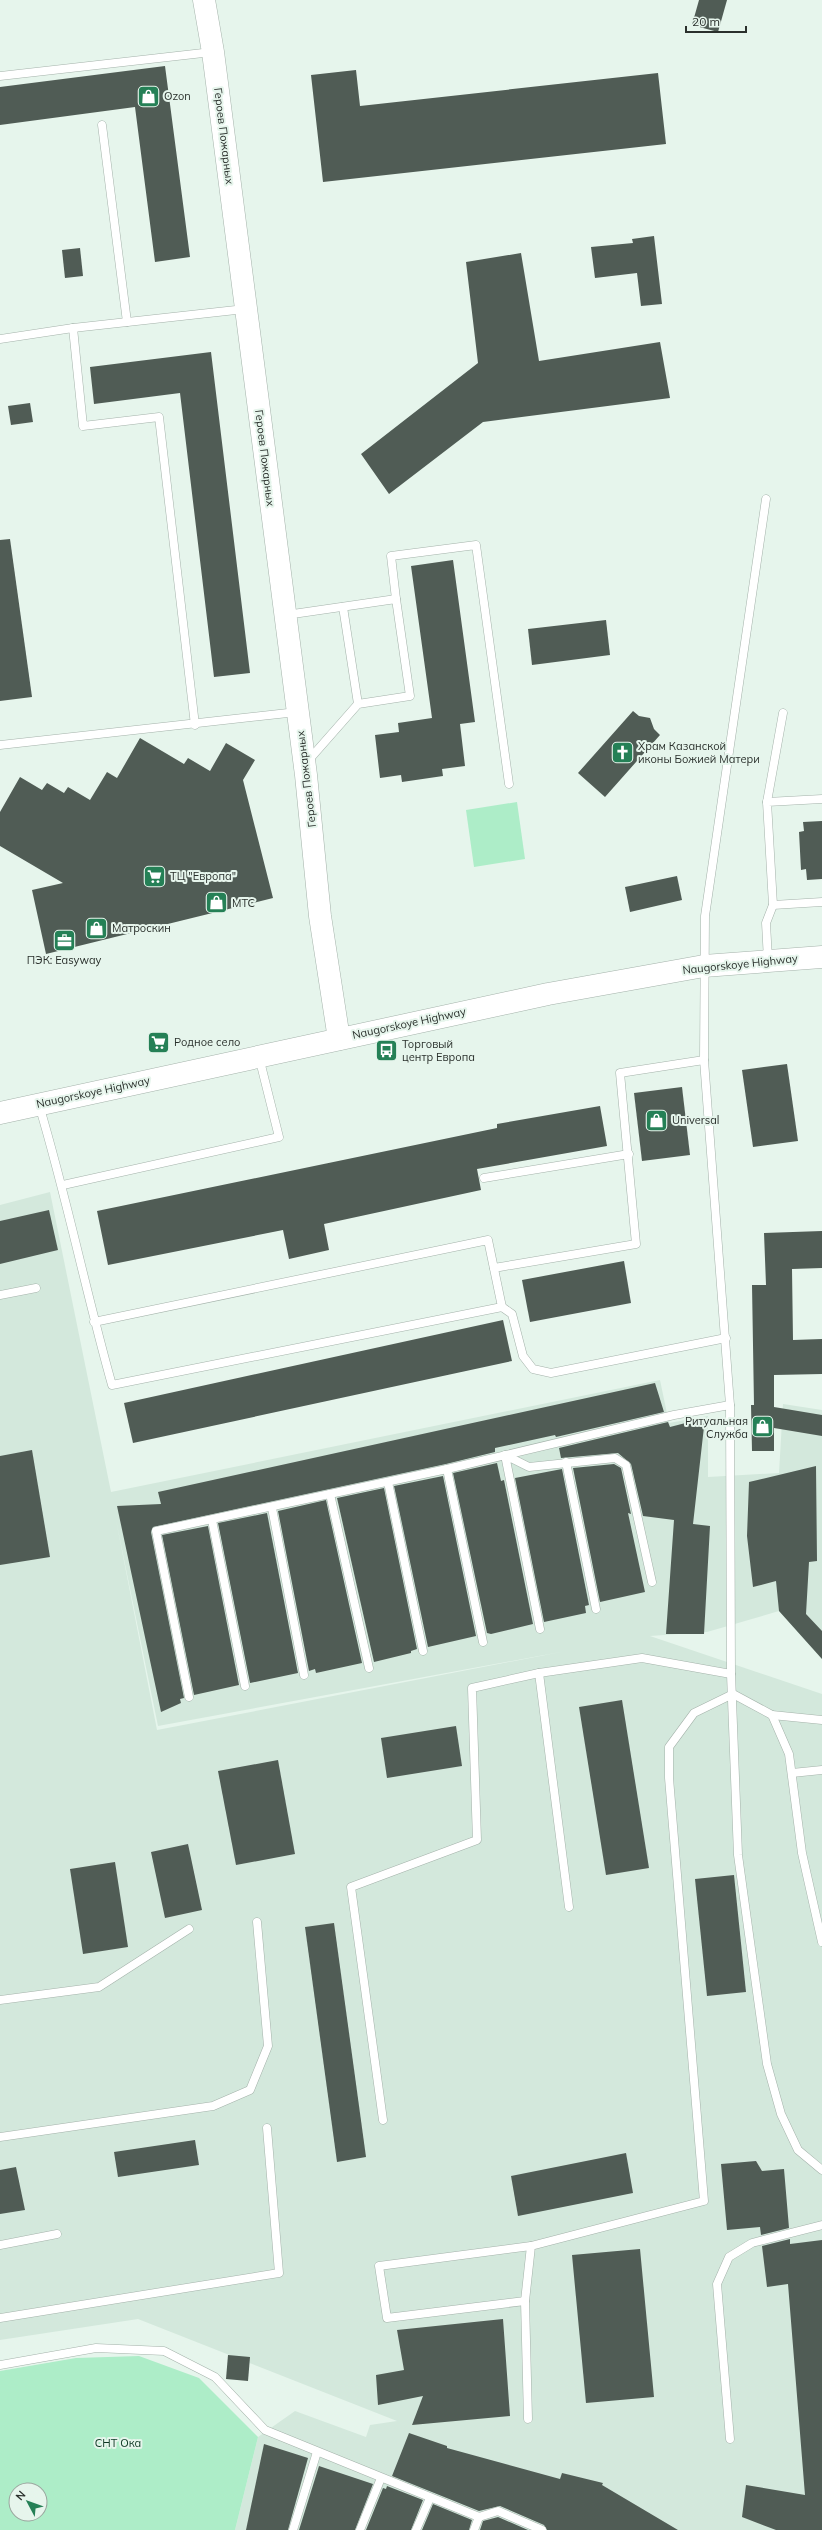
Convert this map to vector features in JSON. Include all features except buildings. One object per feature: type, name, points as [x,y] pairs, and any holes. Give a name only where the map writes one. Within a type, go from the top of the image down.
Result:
[{"type":"main road","name":"Героев Пожарных","points":[[204,0],[213,52],[286,615],[320,916],[339,1039]]},
{"type":"main road","name":"Naugorskoye Highway","points":[[0,1113],[548,994],[704,966],[822,957]]},
{"type":"lane","points":[[0,76],[213,52]]},
{"type":"lane","points":[[102,125],[127,322]]},
{"type":"lane","points":[[0,339],[73,328],[246,309]]},
{"type":"lane","points":[[73,328],[83,426],[159,417],[195,725]]},
{"type":"lane","points":[[766,499],[705,916],[704,1060],[730,1405],[731,1674],[733,1694],[738,1855],[767,2064],[781,2114],[798,2150],[822,2170]]},
{"type":"lane","points":[[304,766],[358,704],[410,696],[391,556],[476,545],[508,784]]},
{"type":"lane","points":[[286,615],[396,599]]},
{"type":"lane","points":[[343,607],[358,704]]},
{"type":"lane","points":[[0,745],[195,725],[298,711]]},
{"type":"lane","points":[[768,960],[766,923],[773,905],[767,802],[782,713]]},
{"type":"lane","points":[[767,802],[822,799]]},
{"type":"lane","points":[[773,905],[822,902]]},
{"type":"lane","points":[[63,1184],[279,1137],[259,1056]]},
{"type":"lane","points":[[494,1268],[636,1244],[629,1154],[620,1073],[704,1060]]},
{"type":"lane","points":[[39,1104],[63,1184],[94,1322],[112,1385],[502,1307]]},
{"type":"lane","points":[[484,1178],[629,1154]]},
{"type":"lane","points":[[94,1322],[488,1240],[502,1307],[512,1314],[522,1356],[533,1369],[551,1373],[726,1338]]},
{"type":"lane","points":[[0,1295],[36,1288]]},
{"type":"lane","points":[[189,1697],[156,1531],[272,1508],[447,1469],[674,1415],[730,1405]]},
{"type":"lane","points":[[505,1455],[529,1467],[615,1458],[626,1465],[652,1582]]},
{"type":"lane","points":[[505,1455],[540,1629]]},
{"type":"lane","points":[[566,1462],[596,1609]]},
{"type":"lane","points":[[447,1469],[483,1642]]},
{"type":"lane","points":[[388,1482],[423,1651]]},
{"type":"lane","points":[[330,1494],[368,1668]]},
{"type":"lane","points":[[272,1508],[304,1675]]},
{"type":"lane","points":[[212,1520],[245,1686]]},
{"type":"lane","points":[[382,2120],[351,1887],[478,1840],[472,1688],[539,1673],[642,1658],[731,1674]]},
{"type":"lane","points":[[539,1673],[569,1907]]},
{"type":"lane","points":[[733,1694],[772,1715],[822,1720]]},
{"type":"lane","points":[[525,2301],[387,2318],[379,2266],[530,2246],[704,2201],[669,1778],[669,1747],[694,1713],[733,1694]]},
{"type":"lane","points":[[772,1715],[789,1754],[802,1852],[822,1942]]},
{"type":"lane","points":[[792,1773],[822,1770]]},
{"type":"lane","points":[[0,2137],[213,2106],[250,2090],[268,2046],[257,1922]]},
{"type":"lane","points":[[0,2000],[99,1987],[189,1929]]},
{"type":"lane","points":[[0,2318],[279,2273],[267,2128]]},
{"type":"lane","points":[[730,2439],[717,2284],[729,2257],[752,2243],[822,2225]]},
{"type":"lane","points":[[0,2245],[57,2234]]},
{"type":"lane","points":[[528,2419],[525,2301],[530,2246]]},
{"type":"lane","points":[[0,2365],[96,2348],[164,2351],[215,2377],[265,2430],[479,2517],[498,2511],[542,2530]]},
{"type":"lane","points":[[293,2530],[317,2452]]},
{"type":"lane","points":[[360,2530],[381,2478]]},
{"type":"lane","points":[[416,2530],[430,2498]]},
{"type":"lane","points":[[474,2530],[479,2517]]},
{"type":"shaded area","points":[[50,1192],[111,1492],[660,1380],[669,1423],[708,1416],[708,1477],[779,1473],[783,1404],[822,1410],[822,1659],[779,1611],[707,1632],[650,1636],[822,1694],[822,2530],[235,2530],[258,2437],[295,2411],[366,2437],[370,2425],[397,2421],[138,2319],[0,2340],[0,1205]],"holes":[[[116,1520],[158,1726],[566,1651],[157,1730]]]},
{"type":"green space","points":[[517,802],[525,859],[474,867],[466,810]]},
{"type":"green space","name":"СНТ Ока","points":[[139,2356],[199,2378],[258,2437],[235,2530],[0,2530],[0,2371],[76,2358]]},
{"type":"place","name":"Ozon","points":[[148,96]]},
{"type":"place","name":"Храм Казанской иконы Божией Матери","points":[[622,752]]},
{"type":"place","name":"ТЦ \"Европа\"","points":[[154,876]]},
{"type":"place","name":"МТС","points":[[217,903]]},
{"type":"place","name":"Матроскин","points":[[96,928]]},
{"type":"place","name":"ПЭК: Easyway","points":[[64,940]]},
{"type":"place","name":"Родное село","points":[[158,1042]]},
{"type":"place","name":"Торговый центр Европа","points":[[387,1050]]},
{"type":"place","name":"Universal","points":[[656,1120]]},
{"type":"place","name":"Ритуальная Служба","points":[[763,1427]]}]
